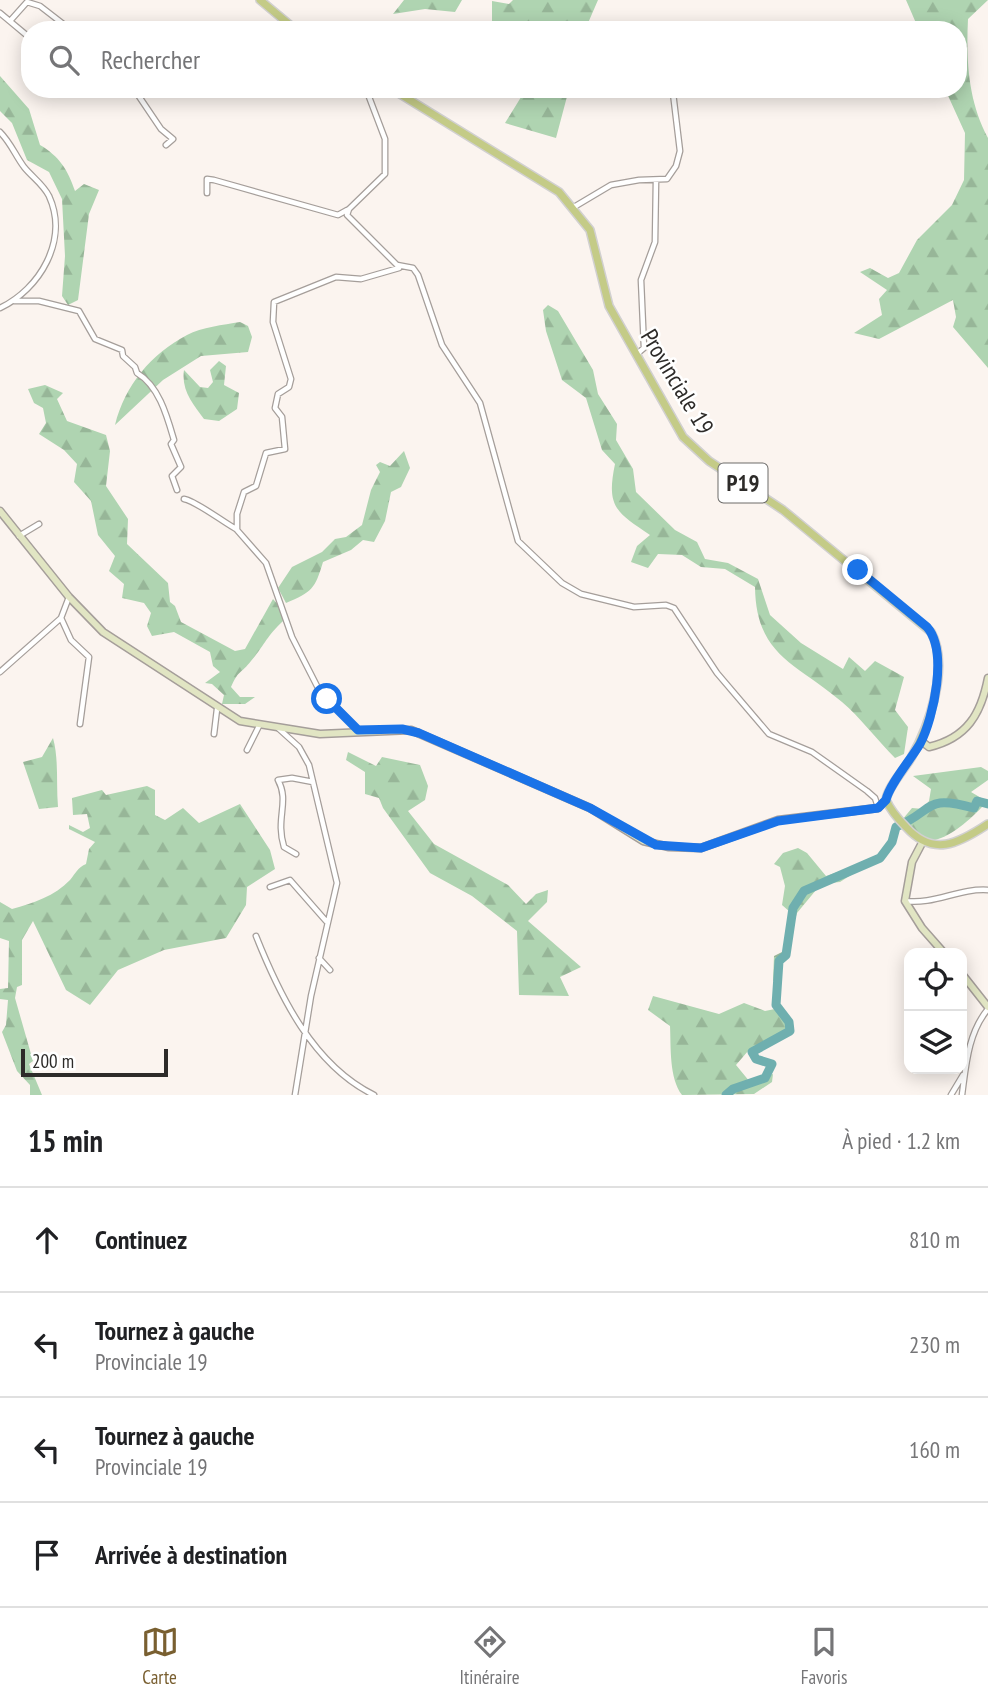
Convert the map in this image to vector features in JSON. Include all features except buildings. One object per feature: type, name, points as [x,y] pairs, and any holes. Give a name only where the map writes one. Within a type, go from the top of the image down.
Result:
[{"type":"main road","points":[[260,0],[285,21]]},
{"type":"main road","name":"Provinciale 19","points":[[407,98],[559,192],[574,207],[592,235],[609,306],[638,353],[676,425],[695,451],[783,510],[931,632],[937,654],[932,711],[921,741],[886,800]]},
{"type":"main road","points":[[886,800],[922,843],[944,846],[988,824]]},
{"type":"street","points":[[10,20],[27,2],[40,6],[59,21]]},
{"type":"street","points":[[0,13],[21,30]]},
{"type":"street","points":[[140,98],[161,129],[171,134],[173,139],[166,145]]},
{"type":"street","points":[[207,193],[207,179],[338,215],[349,209],[385,174],[385,139],[369,98]]},
{"type":"street","points":[[574,207],[611,186],[667,179],[679,158],[673,98]]},
{"type":"street","points":[[0,132],[12,144],[25,168],[43,187],[55,217],[54,242],[43,269],[27,291],[0,308]]},
{"type":"street","points":[[638,353],[644,348],[641,280],[656,234],[656,180]]},
{"type":"street","points":[[349,209],[350,218],[400,268]]},
{"type":"street","points":[[237,530],[237,514],[244,492],[256,486],[265,453],[285,449],[282,417],[275,408],[278,394],[289,387],[291,379],[273,322],[274,302],[336,277],[361,279],[400,268],[416,270],[442,345],[480,403],[518,541],[562,583],[581,594],[634,607],[666,605],[674,608],[717,673],[769,734],[812,752],[867,791],[875,798],[878,808]]},
{"type":"street","points":[[14,301],[39,302],[79,311],[95,339],[122,350],[123,356],[135,367],[137,373],[149,380],[159,395],[174,440],[171,444],[181,467],[172,476],[177,490]]},
{"type":"street","points":[[184,499],[195,501],[210,515],[237,530],[266,563],[292,638],[318,688],[358,730]]},
{"type":"street","points":[[0,512],[69,597],[110,638],[217,709],[240,721],[259,726],[295,727],[320,734],[402,729],[419,733],[590,808],[643,841],[669,847],[701,848],[778,821],[878,808],[886,800]]},
{"type":"street","points":[[19,536],[39,524]]},
{"type":"street","points":[[0,672],[61,618],[69,597]]},
{"type":"street","points":[[61,618],[72,640],[89,657],[80,724]]},
{"type":"street","points":[[921,741],[929,747],[965,730],[980,708],[988,678]]},
{"type":"street","points":[[214,734],[217,709]]},
{"type":"street","points":[[247,750],[259,726]]},
{"type":"street","points":[[277,727],[301,750],[309,765],[333,854],[337,883],[326,921],[295,1095]]},
{"type":"street","points":[[296,854],[284,847],[278,828],[285,801],[278,780],[292,778],[313,782]]},
{"type":"street","points":[[922,843],[912,862],[905,901],[922,928],[940,948]]},
{"type":"street","points":[[270,887],[290,880],[326,921]]},
{"type":"street","points":[[905,901],[927,902],[954,893],[988,890]]},
{"type":"street","points":[[256,936],[279,988],[306,1034],[330,1064],[374,1095]]},
{"type":"street","points":[[319,957],[330,970]]},
{"type":"street","points":[[967,981],[988,1008],[974,1030],[967,1064]]},
{"type":"street","points":[[951,1095],[965,1074]]},
{"type":"street","points":[[962,1095],[965,1074]]},
{"type":"green space","points":[[404,0],[462,0],[455,12],[425,9],[393,14]]},
{"type":"green space","points":[[513,0],[598,0],[589,21],[492,21],[492,1],[509,4]]},
{"type":"green space","points":[[906,0],[988,0],[968,19],[967,34],[967,21],[915,21]]},
{"type":"green space","points":[[967,34],[972,95],[988,138],[988,368],[953,327],[956,317],[953,300],[879,339],[854,333],[882,315],[879,299],[887,290],[860,272],[870,268],[888,278],[899,273],[917,240],[952,205],[964,180],[965,133],[949,98],[967,98]]},
{"type":"green space","points":[[0,76],[29,109],[40,145],[62,164],[75,191],[84,184],[99,190],[89,214],[78,300],[68,305],[62,296],[65,256],[62,199],[49,172],[27,160],[12,123],[0,111]]},
{"type":"green space","points":[[520,98],[567,98],[556,138],[505,123]]},
{"type":"green space","points":[[548,305],[558,311],[593,370],[598,394],[617,424],[616,440],[633,469],[636,492],[675,530],[697,542],[705,559],[728,563],[758,579],[770,615],[801,643],[843,669],[849,657],[865,671],[875,661],[904,677],[895,710],[908,727],[904,754],[895,758],[848,708],[782,656],[763,629],[757,610],[755,587],[725,569],[701,567],[682,555],[658,554],[648,568],[631,562],[637,546],[650,535],[616,507],[612,490],[615,464],[602,450],[586,398],[562,380],[546,331],[543,310]]},
{"type":"green space","points":[[240,322],[248,326],[252,337],[248,352],[201,356],[163,380],[115,425],[119,410],[133,384],[162,351],[193,332]]},
{"type":"green space","points":[[219,361],[226,366],[224,385],[239,393],[237,409],[219,421],[204,419],[196,408],[184,384],[184,370],[200,387],[208,388],[213,382],[210,370]]},
{"type":"green space","points":[[45,385],[63,393],[57,399],[67,421],[106,435],[110,451],[106,486],[128,519],[127,544],[168,583],[170,602],[175,606],[181,622],[235,651],[245,649],[273,599],[282,609],[283,621],[238,674],[231,687],[240,697],[255,697],[245,704],[222,704],[224,695],[212,684],[205,683],[220,672],[213,666],[210,652],[174,632],[152,636],[147,626],[151,613],[144,603],[122,598],[124,584],[109,571],[115,556],[98,535],[91,501],[74,482],[77,464],[64,450],[39,434],[46,423],[43,408],[34,403],[28,389]]},
{"type":"green space","points":[[404,451],[410,468],[401,487],[391,492],[385,521],[374,542],[363,540],[351,550],[323,562],[318,578],[311,588],[302,596],[286,603],[278,588],[292,567],[322,552],[335,539],[346,537],[362,525],[371,490],[380,472],[376,465],[380,462],[390,466]]},
{"type":"green space","points":[[53,738],[57,763],[58,807],[39,809],[23,762],[42,757]]},
{"type":"green space","points":[[348,752],[376,766],[382,757],[420,765],[428,786],[425,800],[408,811],[434,844],[508,885],[526,904],[536,894],[548,890],[547,902],[528,921],[581,967],[560,977],[569,996],[519,995],[517,931],[472,896],[430,873],[383,808],[379,798],[365,794],[365,772],[346,760]]},
{"type":"green space","points":[[981,767],[988,771],[988,780],[971,792],[988,802],[988,806],[983,806],[955,830],[929,841],[919,837],[902,820],[912,808],[923,809],[929,801],[931,789],[913,776]]},
{"type":"green space","points":[[147,786],[155,790],[155,815],[165,820],[183,808],[199,823],[240,804],[270,850],[275,869],[247,887],[246,905],[226,938],[164,950],[118,970],[90,1005],[66,990],[33,921],[22,940],[22,985],[17,987],[15,998],[33,1061],[29,1064],[42,1095],[30,1095],[30,1085],[17,1071],[2,1032],[6,1025],[8,1000],[0,999],[0,989],[8,988],[9,941],[0,938],[0,902],[12,909],[43,898],[64,886],[86,864],[89,849],[95,842],[69,829],[69,825],[83,832],[90,828],[87,814],[73,815],[72,798],[102,790],[106,795]]},
{"type":"green space","points":[[798,848],[807,853],[826,876],[852,867],[851,875],[840,882],[821,884],[797,913],[784,956],[777,959],[777,968],[782,970],[780,979],[773,981],[774,956],[784,951],[790,912],[782,905],[785,886],[780,867],[774,864],[783,853]]},
{"type":"green space","points":[[653,996],[719,1014],[744,1003],[765,1011],[775,1009],[787,1023],[786,1030],[748,1051],[736,1065],[750,1082],[773,1074],[772,1082],[754,1094],[682,1095],[673,1071],[670,1026],[648,1010]]},
{"type":"waterway","points":[[726,1095],[733,1089],[765,1078],[772,1064],[756,1059],[752,1052],[790,1031],[789,1022],[776,1005],[779,961],[786,955],[793,908],[804,891],[880,858],[892,842],[896,827],[937,803],[974,808],[977,801],[988,804]]},
{"type":"route","points":[[327,699],[347,716],[358,730],[402,729],[419,733],[550,793],[590,808],[650,844],[701,848],[722,843],[751,828],[791,818],[878,808],[886,800],[926,729],[934,699],[937,654],[935,639],[927,627],[858,570]]}]
